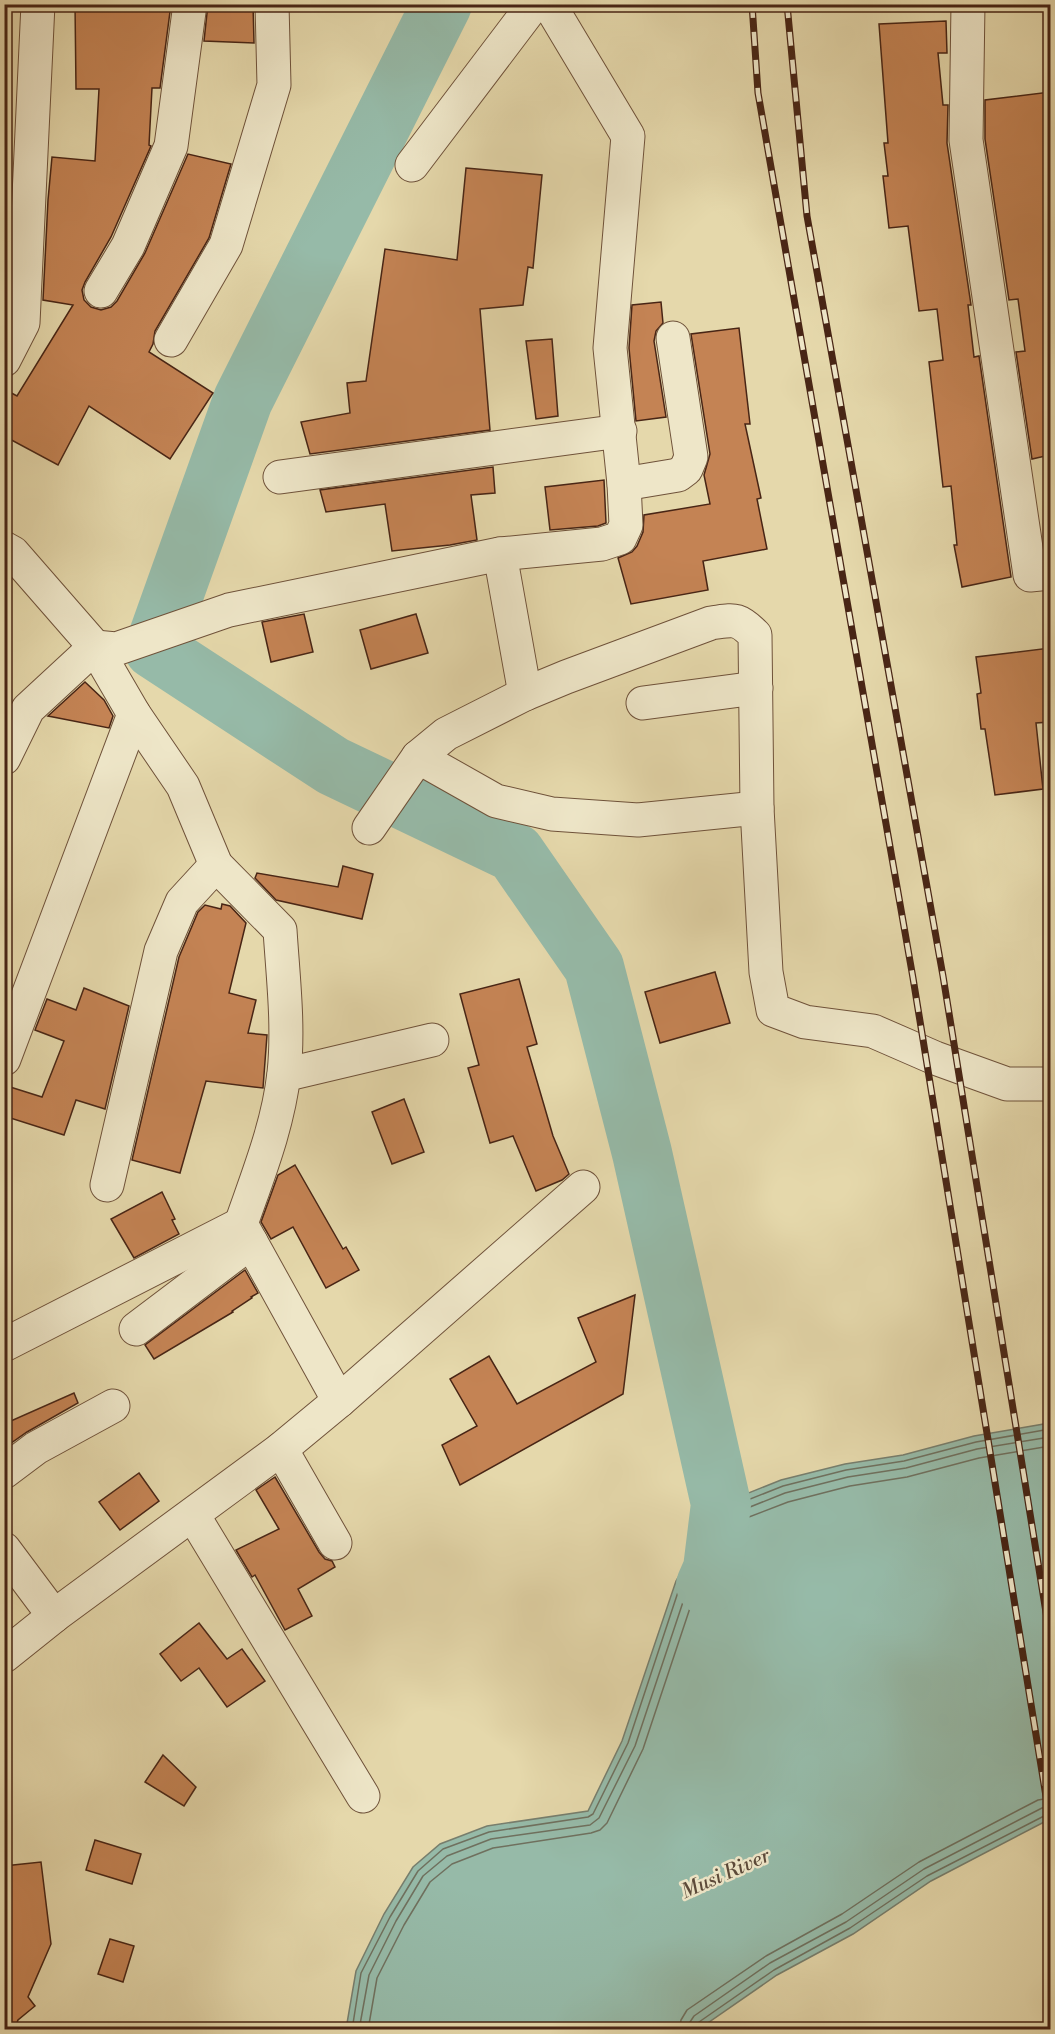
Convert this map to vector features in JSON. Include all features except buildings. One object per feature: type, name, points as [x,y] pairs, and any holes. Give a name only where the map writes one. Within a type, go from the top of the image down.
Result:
[{"type":"street","points":[[4,360],[23,323],[38,4]]},
{"type":"street","points":[[101,291],[128,246],[171,146],[190,4]]},
{"type":"street","points":[[171,340],[226,245],[274,85],[272,4]]},
{"type":"street","points":[[412,165],[534,4]]},
{"type":"street","points":[[4,758],[28,709],[105,648],[229,610],[500,554],[602,544],[620,538],[626,525],[624,484],[610,348],[628,136],[549,4]]},
{"type":"street","points":[[968,4],[966,140],[1030,575],[1050,573]]},
{"type":"street","points":[[624,484],[678,475],[686,469],[691,457],[673,338]]},
{"type":"street","points":[[280,477],[620,431]]},
{"type":"street","points":[[4,548],[13,553],[105,648],[134,714],[183,786],[216,865],[280,930],[286,1044],[284,1075],[246,1233],[136,1329]]},
{"type":"street","points":[[500,554],[525,694]]},
{"type":"street","points":[[369,828],[418,757],[446,734],[525,694],[566,677],[711,623],[735,619],[755,634],[757,808],[766,972],[773,1010],[805,1022],[873,1031],[935,1058],[1007,1084],[1050,1084]]},
{"type":"street","points":[[643,703],[756,688]]},
{"type":"street","points":[[4,1059],[134,714]]},
{"type":"street","points":[[418,757],[496,801],[552,814],[638,820],[757,808]]},
{"type":"street","points":[[107,1185],[161,951],[182,902],[216,865]]},
{"type":"street","points":[[284,1075],[432,1040]]},
{"type":"street","points":[[4,1656],[54,1616],[281,1449],[583,1187]]},
{"type":"street","points":[[4,1345],[246,1233]]},
{"type":"street","points":[[246,1233],[339,1401]]},
{"type":"street","points":[[4,1472],[36,1449],[113,1406]]},
{"type":"street","points":[[281,1449],[335,1543]]},
{"type":"street","points":[[193,1515],[363,1796]]},
{"type":"street","points":[[4,1550],[54,1616]]},
{"type":"water","name":"Musi River","points":[[1050,1423],[1050,1819],[931,1881],[853,1934],[777,1975],[699,2029],[346,2029],[356,1971],[384,1914],[413,1867],[440,1844],[487,1826],[588,1811],[622,1741],[676,1581],[721,1504],[781,1480],[845,1464],[903,1455],[974,1436]]},
{"type":"waterway","points":[[442,4],[243,400],[154,649],[333,766],[515,853],[594,967],[642,1153],[721,1504],[713,1569],[706,1585]]},
{"type":"railway","points":[[752,4],[758,93],[913,978],[1050,1821]]},
{"type":"railway","points":[[787,4],[807,216],[943,976],[1050,1637]]}]
